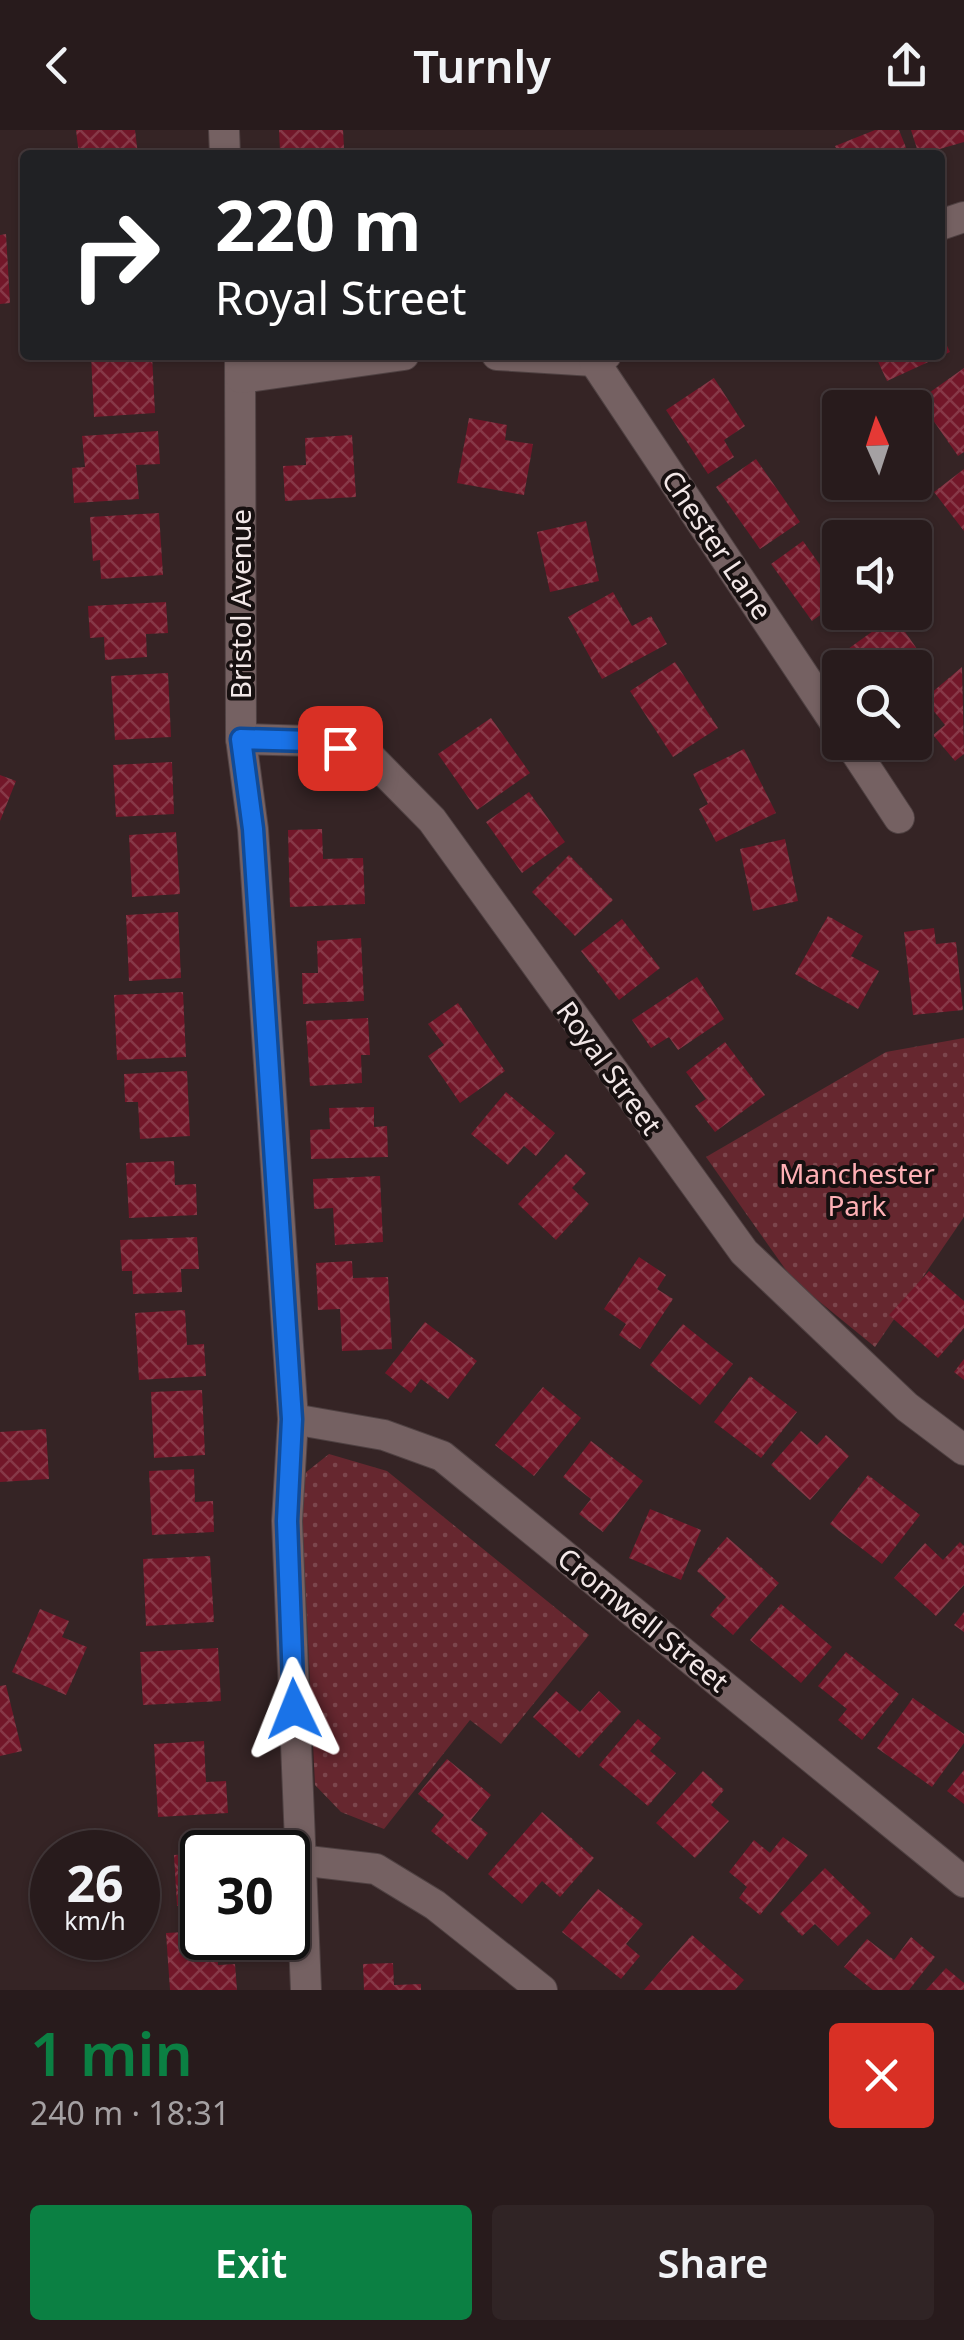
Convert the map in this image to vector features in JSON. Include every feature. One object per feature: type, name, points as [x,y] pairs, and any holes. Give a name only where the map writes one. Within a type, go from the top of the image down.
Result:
[{"type":"street","points":[[241,367],[336,360]]},
{"type":"street","name":"Chester Lane","points":[[601,360],[822,702]]},
{"type":"street","name":"Bristol Avenue","points":[[241,367],[241,739],[253,829],[292,1419],[287,1521],[298,1830]]},
{"type":"street","name":"Royal Street","points":[[241,739],[311,741],[369,756],[432,820],[744,1252],[907,1407],[964,1450]]},
{"type":"street","points":[[861,760],[899,818]]},
{"type":"street","name":"Cromwell Street","points":[[292,1419],[384,1435],[442,1456],[964,1882]]},
{"type":"street","points":[[310,1861],[376,1869],[435,1905],[542,1990]]},
{"type":"street","name":"Bristol Avenue","points":[[304,1960],[306,1990]]},
{"type":"green space","name":"Manchester Park","points":[[964,1038],[964,1217],[875,1347],[793,1280],[706,1157],[886,1052]]},
{"type":"green space","points":[[329,1454],[387,1471],[589,1635],[501,1744],[470,1720],[384,1829],[341,1812],[315,1785],[300,1477]]},
{"type":"building","points":[[76,130],[135,130],[137,150],[78,150]]},
{"type":"building","points":[[279,130],[343,130],[344,148],[280,150]]},
{"type":"building","points":[[875,130],[899,130],[907,150],[837,150],[835,146]]},
{"type":"building","points":[[911,130],[964,130],[964,142],[936,150],[917,150]]},
{"type":"building","points":[[6,234],[10,303],[0,304],[0,235]]},
{"type":"building","points":[[91,360],[152,360],[155,413],[94,417]]},
{"type":"building","points":[[877,360],[933,360],[887,381]]},
{"type":"building","points":[[964,368],[964,452],[958,456],[932,419],[932,391]]},
{"type":"building","points":[[714,378],[745,426],[724,440],[734,457],[708,474],[666,410]]},
{"type":"building","points":[[469,418],[507,425],[505,440],[533,444],[524,495],[457,483]]},
{"type":"building","points":[[158,431],[160,464],[136,465],[139,499],[74,503],[72,468],[85,467],[82,436]]},
{"type":"building","points":[[352,435],[356,497],[285,501],[283,466],[306,465],[305,438]]},
{"type":"building","points":[[756,459],[800,522],[760,549],[716,487]]},
{"type":"building","points":[[964,469],[964,531],[934,492]]},
{"type":"building","points":[[159,513],[163,575],[101,579],[100,560],[93,561],[90,517]]},
{"type":"building","points":[[586,521],[599,581],[550,592],[537,532]]},
{"type":"building","points":[[803,541],[822,568],[822,614],[812,621],[771,564]]},
{"type":"building","points":[[613,592],[632,626],[651,616],[667,644],[602,679],[568,617]]},
{"type":"building","points":[[166,602],[168,633],[146,634],[147,657],[105,660],[104,637],[90,638],[88,606]]},
{"type":"building","points":[[874,630],[904,630],[918,650],[847,650]]},
{"type":"building","points":[[675,662],[718,728],[673,757],[630,691]]},
{"type":"building","points":[[962,667],[964,754],[955,761],[933,735],[945,725],[932,709],[932,692]]},
{"type":"building","points":[[168,673],[171,737],[115,740],[111,676]]},
{"type":"building","points":[[491,718],[530,773],[477,810],[438,754]]},
{"type":"building","points":[[744,749],[776,813],[716,842],[699,809],[708,804],[693,774]]},
{"type":"building","points":[[172,762],[174,814],[116,817],[113,765]]},
{"type":"building","points":[[0,775],[16,781],[0,821]]},
{"type":"building","points":[[529,792],[565,842],[522,873],[486,822]]},
{"type":"building","points":[[322,829],[323,859],[363,858],[365,904],[290,907],[288,830]]},
{"type":"building","points":[[176,832],[180,894],[132,897],[129,835]]},
{"type":"building","points":[[785,839],[798,901],[753,911],[740,849]]},
{"type":"building","points":[[569,855],[613,900],[575,936],[532,892]]},
{"type":"building","points":[[178,912],[181,978],[129,981],[126,915]]},
{"type":"building","points":[[828,916],[863,936],[851,956],[879,971],[858,1009],[795,974]]},
{"type":"building","points":[[622,919],[660,968],[619,1000],[581,951]]},
{"type":"building","points":[[934,928],[936,944],[956,942],[963,1010],[913,1015],[904,932]]},
{"type":"building","points":[[361,938],[364,1001],[303,1004],[302,973],[318,973],[317,941]]},
{"type":"building","points":[[697,977],[724,1019],[678,1050],[669,1037],[651,1048],[632,1020]]},
{"type":"building","points":[[183,992],[186,1057],[117,1060],[114,995]]},
{"type":"building","points":[[458,1003],[505,1071],[460,1103],[428,1056],[444,1045],[428,1024]]},
{"type":"building","points":[[368,1018],[370,1055],[361,1055],[362,1083],[310,1086],[306,1021]]},
{"type":"building","points":[[725,1042],[765,1095],[715,1132],[695,1106],[706,1099],[686,1072]]},
{"type":"building","points":[[187,1071],[190,1136],[140,1139],[138,1102],[125,1102],[124,1074]]},
{"type":"building","points":[[506,1092],[555,1133],[536,1156],[524,1146],[508,1165],[471,1134]]},
{"type":"building","points":[[374,1107],[374,1127],[387,1126],[388,1157],[311,1159],[310,1130],[330,1129],[329,1108]]},
{"type":"building","points":[[566,1154],[586,1173],[572,1188],[589,1204],[556,1240],[518,1204]]},
{"type":"building","points":[[174,1161],[175,1185],[196,1184],[197,1215],[129,1218],[126,1163]]},
{"type":"building","points":[[380,1176],[383,1242],[335,1245],[333,1208],[314,1209],[313,1179]]},
{"type":"building","points":[[197,1237],[199,1269],[181,1269],[182,1292],[133,1294],[132,1271],[122,1271],[120,1240]]},
{"type":"building","points":[[639,1257],[666,1275],[657,1289],[673,1299],[640,1349],[619,1335],[626,1324],[604,1309]]},
{"type":"building","points":[[352,1261],[353,1278],[388,1277],[392,1349],[342,1351],[340,1309],[318,1310],[316,1263]]},
{"type":"building","points":[[929,1271],[964,1301],[964,1328],[938,1358],[889,1315]]},
{"type":"building","points":[[185,1310],[187,1345],[204,1344],[206,1376],[139,1380],[135,1313]]},
{"type":"building","points":[[425,1322],[477,1361],[448,1399],[421,1379],[411,1393],[385,1373]]},
{"type":"building","points":[[683,1324],[733,1364],[700,1405],[650,1365]]},
{"type":"building","points":[[964,1359],[964,1380],[954,1372]]},
{"type":"building","points":[[750,1376],[797,1412],[761,1458],[714,1422]]},
{"type":"building","points":[[543,1387],[581,1418],[534,1476],[495,1445]]},
{"type":"building","points":[[202,1390],[205,1455],[154,1458],[151,1392]]},
{"type":"building","points":[[46,1429],[49,1479],[0,1482],[0,1432]]},
{"type":"building","points":[[801,1431],[817,1445],[826,1435],[849,1456],[810,1500],[771,1465]]},
{"type":"building","points":[[591,1441],[643,1481],[603,1532],[579,1514],[591,1499],[563,1477]]},
{"type":"building","points":[[194,1469],[195,1502],[213,1501],[214,1532],[152,1535],[149,1471]]},
{"type":"building","points":[[868,1475],[920,1515],[882,1564],[830,1524]]},
{"type":"building","points":[[650,1509],[701,1530],[681,1580],[629,1558]]},
{"type":"building","points":[[727,1537],[779,1583],[733,1635],[710,1615],[726,1597],[697,1571]]},
{"type":"building","points":[[960,1542],[964,1546],[964,1585],[936,1616],[894,1578],[925,1543],[943,1560]]},
{"type":"building","points":[[210,1556],[214,1622],[146,1626],[143,1559]]},
{"type":"building","points":[[781,1604],[832,1647],[801,1683],[750,1640]]},
{"type":"building","points":[[40,1609],[69,1621],[62,1637],[87,1647],[66,1695],[12,1672]]},
{"type":"building","points":[[964,1612],[964,1632],[954,1625]]},
{"type":"building","points":[[218,1648],[221,1701],[143,1705],[140,1652]]},
{"type":"building","points":[[846,1652],[899,1694],[862,1740],[838,1720],[847,1709],[818,1686]]},
{"type":"building","points":[[6,1685],[22,1751],[0,1756],[0,1686]]},
{"type":"building","points":[[556,1691],[580,1712],[599,1691],[621,1712],[579,1758],[533,1717]]},
{"type":"building","points":[[913,1698],[964,1734],[964,1743],[932,1787],[877,1748]]},
{"type":"building","points":[[638,1719],[661,1738],[650,1751],[676,1773],[648,1806],[599,1765]]},
{"type":"building","points":[[204,1741],[206,1782],[226,1781],[228,1813],[158,1817],[154,1744]]},
{"type":"building","points":[[447,1759],[491,1795],[471,1820],[488,1833],[467,1860],[431,1831],[444,1815],[418,1794]]},
{"type":"building","points":[[964,1770],[964,1804],[947,1791]]},
{"type":"building","points":[[703,1771],[724,1790],[711,1805],[729,1821],[695,1858],[656,1823]]},
{"type":"building","points":[[542,1812],[594,1858],[560,1897],[542,1881],[522,1904],[488,1874]]},
{"type":"building","points":[[783,1837],[808,1855],[760,1915],[739,1898],[747,1887],[729,1872],[754,1840],[770,1853]]},
{"type":"building","points":[[174,1855],[180,1855],[180,1906],[177,1906]]},
{"type":"building","points":[[825,1868],[871,1913],[838,1946],[815,1924],[802,1936],[780,1914]]},
{"type":"building","points":[[598,1889],[643,1924],[626,1944],[640,1956],[621,1979],[562,1932]]},
{"type":"building","points":[[180,1932],[180,1960],[235,1964],[237,1990],[170,1990],[166,1933]]},
{"type":"building","points":[[692,1935],[744,1980],[735,1990],[644,1990]]},
{"type":"building","points":[[911,1937],[935,1957],[909,1990],[873,1990],[844,1967],[867,1939],[894,1960]]},
{"type":"building","points":[[393,1963],[394,1985],[421,1984],[421,1990],[364,1990],[363,1964]]},
{"type":"building","points":[[946,1968],[964,1983],[964,1990],[926,1990]]},
{"type":"route","points":[[294,1709],[287,1521],[292,1419],[253,829],[241,739],[311,741],[340,748]]}]
